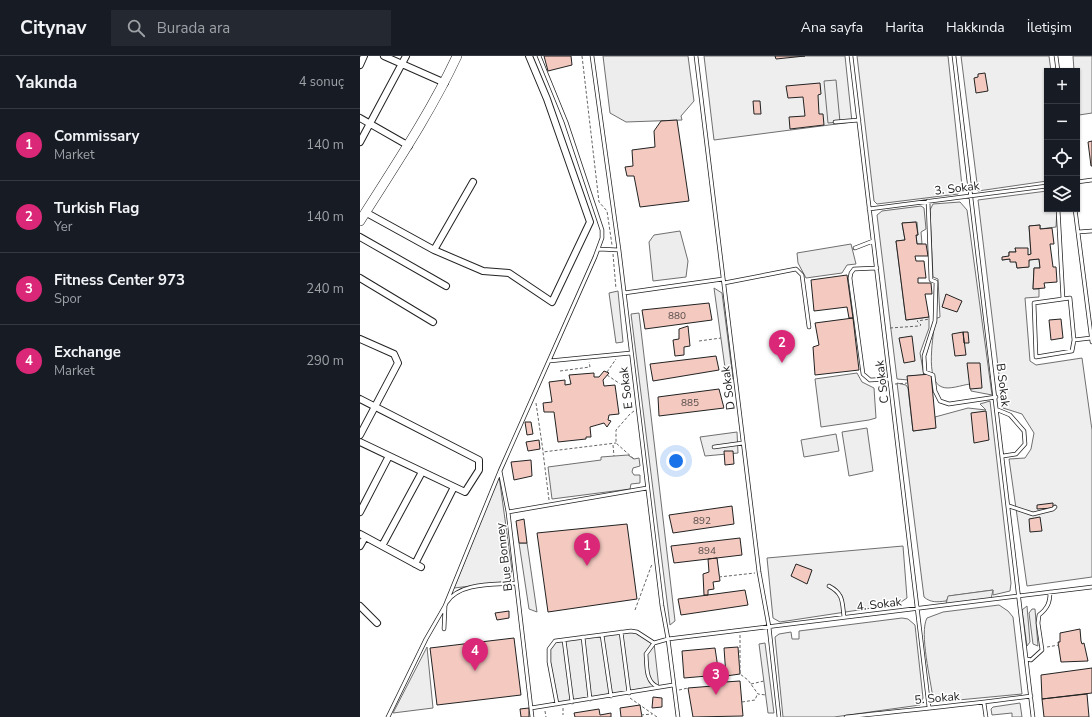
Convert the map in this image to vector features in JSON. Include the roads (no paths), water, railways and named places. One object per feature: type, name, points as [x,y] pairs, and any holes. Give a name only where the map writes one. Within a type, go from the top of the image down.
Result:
[{"type":"main road","points":[[362,218],[409,146],[445,83],[457,56]]},
{"type":"street","points":[[360,65],[364,56]]},
{"type":"street","points":[[384,56],[445,83]]},
{"type":"street","points":[[360,142],[371,124],[406,56]]},
{"type":"street","points":[[362,218],[483,271],[509,273],[552,302],[590,222],[547,99],[529,56]]},
{"type":"street","points":[[360,118],[409,146]]},
{"type":"street","points":[[434,250],[473,182]]},
{"type":"street","points":[[360,238],[446,286]]},
{"type":"street","points":[[360,278],[433,322]]},
{"type":"street","points":[[360,339],[394,354],[398,363],[360,435]]},
{"type":"street","points":[[360,399],[479,460],[478,470],[465,492],[360,442]]},
{"type":"street","points":[[360,512],[389,456]]},
{"type":"street","points":[[382,546],[422,472]]},
{"type":"street","points":[[415,564],[454,487]]},
{"type":"street","points":[[360,546],[362,535],[421,567]]},
{"type":"street","points":[[360,606],[377,623]]},
{"type":"lane","points":[[388,717],[426,639],[445,606],[500,471],[599,249],[602,230],[599,216],[566,122],[539,56]]},
{"type":"lane","name":"E Sokak","points":[[592,56],[619,250],[662,606],[668,639],[678,717]]},
{"type":"lane","name":"D Sokak","points":[[696,56],[759,572],[769,627],[779,717]]},
{"type":"lane","name":"C Sokak","points":[[851,56],[930,707]]},
{"type":"lane","name":"B Sokak","points":[[954,56],[1034,717]]},
{"type":"lane","points":[[1056,56],[1058,68]]},
{"type":"lane","points":[[835,122],[859,120]]},
{"type":"lane","points":[[1080,182],[1092,180]]},
{"type":"lane","name":"3. Sokak","points":[[870,209],[1044,186]]},
{"type":"lane","points":[[928,201],[931,280],[936,282],[935,319],[924,356],[925,372],[933,376],[935,391],[940,401],[949,404],[996,397]]},
{"type":"lane","points":[[1058,212],[1064,299]]},
{"type":"lane","points":[[1075,212],[1092,342]]},
{"type":"lane","points":[[1078,232],[1092,231]]},
{"type":"lane","points":[[855,248],[873,241]]},
{"type":"lane","points":[[599,249],[619,250]]},
{"type":"lane","points":[[724,283],[796,268],[802,276],[809,328]]},
{"type":"lane","points":[[877,268],[854,269],[850,278],[863,374],[870,380],[890,378]]},
{"type":"lane","points":[[624,293],[723,279]]},
{"type":"lane","points":[[1070,298],[1074,340],[1072,351],[1036,357],[1034,303],[1070,298]]},
{"type":"lane","points":[[1074,340],[1091,338]]},
{"type":"lane","points":[[549,361],[631,353]]},
{"type":"lane","points":[[998,410],[1010,415],[1024,431],[1025,444],[1016,454],[1003,456]]},
{"type":"lane","points":[[714,447],[743,443]]},
{"type":"lane","points":[[500,471],[508,512]]},
{"type":"lane","name":"Blue Bonney","points":[[532,717],[508,512],[648,488]]},
{"type":"lane","points":[[1009,506],[1034,514],[1053,509],[1055,507]]},
{"type":"lane","points":[[444,629],[445,606],[456,593],[466,588],[516,583]]},
{"type":"lane","points":[[829,586],[837,590],[841,596],[844,617]]},
{"type":"lane","name":"4. Sokak","points":[[654,643],[668,639],[1092,586]]},
{"type":"lane","points":[[1027,659],[1031,660],[1038,655],[1042,647],[1038,623],[1039,615],[1046,610],[1048,606],[1050,592]]},
{"type":"lane","points":[[557,704],[549,662],[549,649],[554,641],[621,632],[637,632],[654,643],[646,654],[649,679],[653,685],[660,688]]},
{"type":"lane","points":[[621,632],[629,693]]},
{"type":"lane","points":[[602,635],[611,696]]},
{"type":"lane","points":[[583,637],[590,699]]},
{"type":"lane","points":[[564,640],[572,702]]},
{"type":"lane","points":[[531,708],[673,685]]},
{"type":"lane","name":"5. Sokak","points":[[846,717],[930,707],[984,703],[1031,696]]},
{"type":"lane","points":[[984,703],[986,717]]},
{"type":"place","name":"Turkish Flag","points":[[782,363]]},
{"type":"place","name":"Commissary","points":[[587,566]]},
{"type":"place","name":"Exchange","points":[[475,671]]},
{"type":"place","name":"Fitness Center 973","points":[[716,695]]}]
